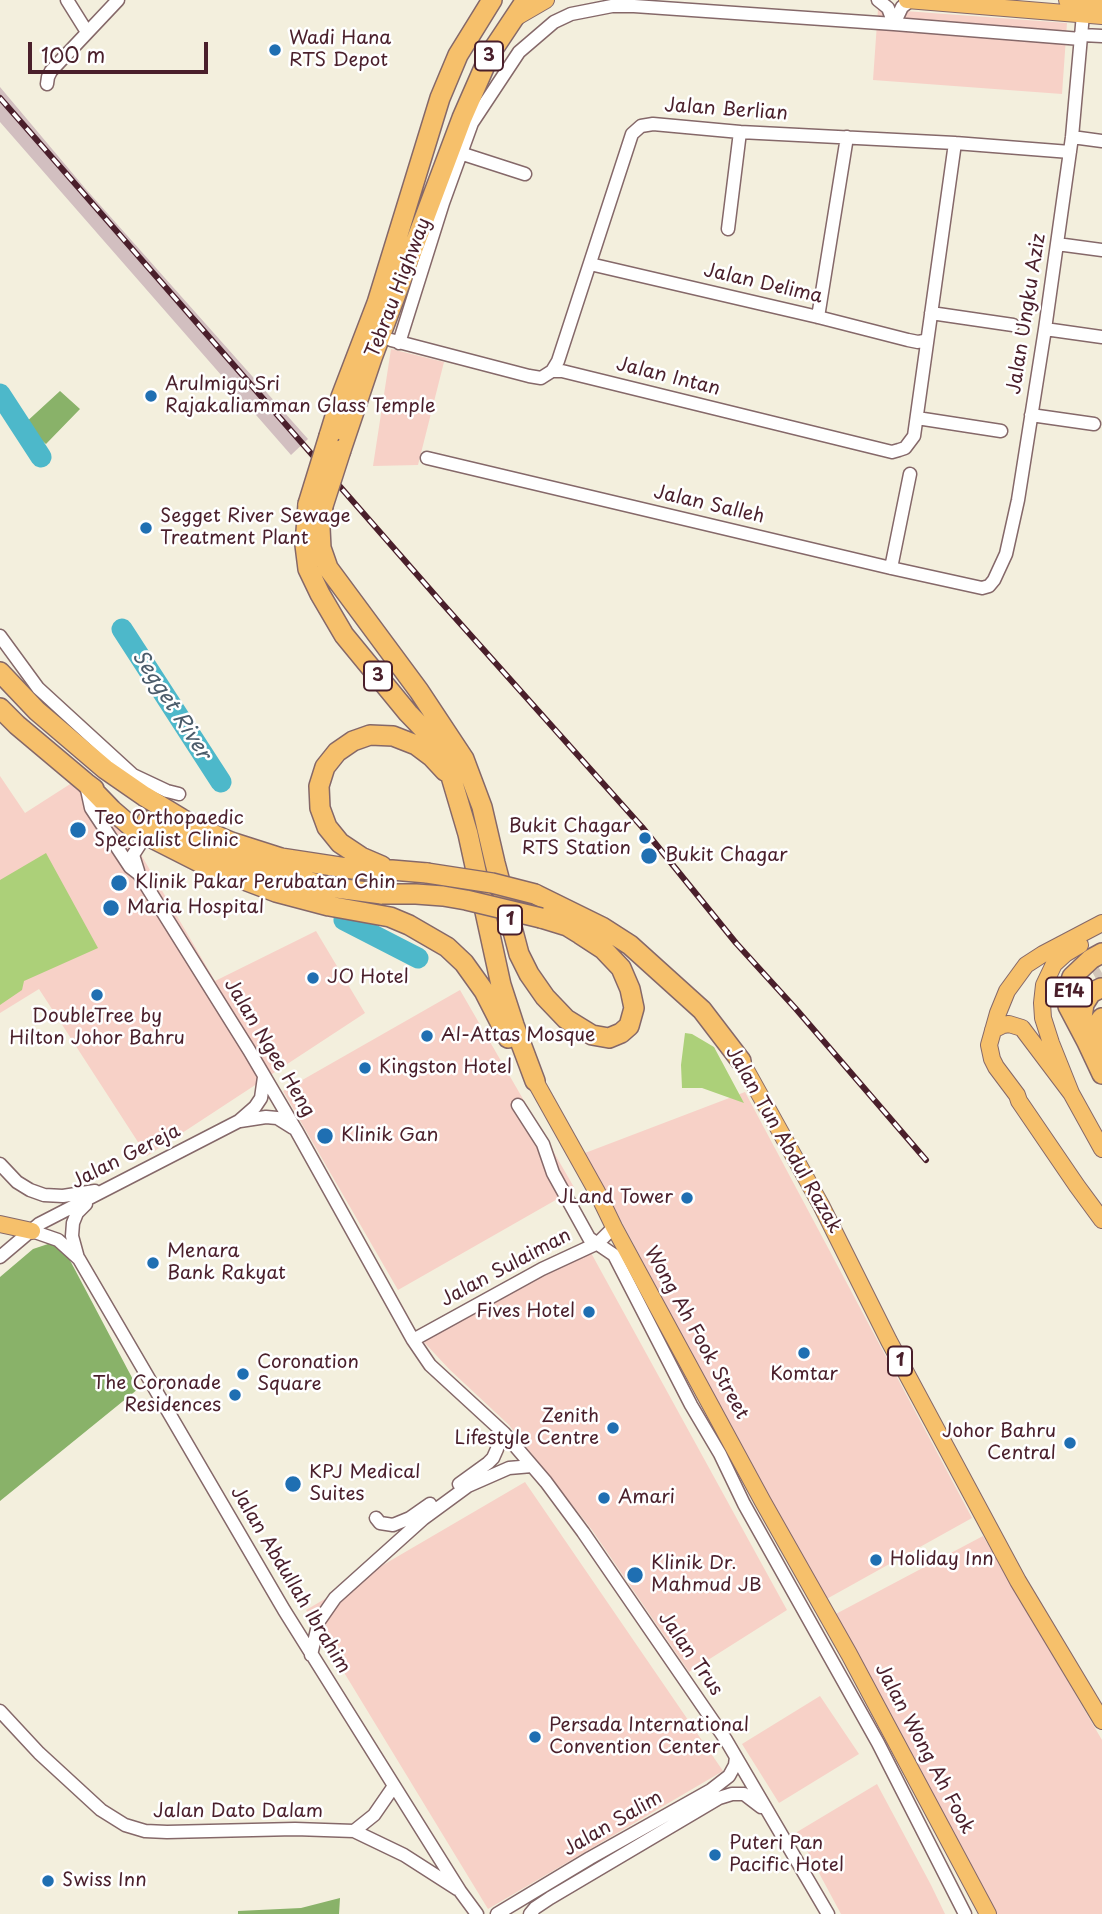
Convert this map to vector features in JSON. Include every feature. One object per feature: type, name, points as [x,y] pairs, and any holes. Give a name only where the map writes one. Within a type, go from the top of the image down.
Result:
[{"type":"highway","name":"Tebrau Highway","points":[[492,0],[458,55],[440,98],[401,256],[400,286],[368,370],[335,443],[315,505],[306,545],[308,569],[344,635],[441,751],[453,779],[476,867],[494,955],[514,1025],[535,1081]]},
{"type":"highway","name":"Tebrau Highway","points":[[335,443],[341,397],[377,303],[401,256],[490,54],[526,0]]},
{"type":"highway","points":[[395,342],[400,286]]},
{"type":"highway","name":"Tebrau Highway","points":[[86,783],[161,829],[228,857],[280,874],[329,887],[466,900],[541,918],[567,926],[603,949],[621,968],[634,1008],[629,1026],[609,1038],[592,1035],[560,1014],[529,974],[509,917],[482,807],[474,782],[453,740],[328,568],[321,548],[315,505]]},
{"type":"highway","name":"Jalan Tun Abdul Razak","points":[[0,672],[37,710],[105,769],[190,823],[231,842],[281,859],[353,869],[427,873],[492,883],[535,894],[603,927],[629,945],[702,1010],[741,1061]]},
{"type":"highway","name":"1","points":[[0,708],[16,725],[86,783]]},
{"type":"highway","points":[[392,870],[361,857],[340,843],[327,827],[320,807],[318,786],[325,767],[337,752],[353,741],[370,735],[393,736],[416,745],[453,779]]},
{"type":"highway","points":[[86,783],[134,829],[186,856],[276,892],[390,917],[410,925],[447,947],[468,954],[484,957],[494,955],[507,939],[509,917]]},
{"type":"highway","points":[[447,947],[464,963],[484,992],[535,1081]]},
{"type":"highway","name":"E14","points":[[1095,1054],[1068,1006],[1072,977],[1091,959],[1102,953]]},
{"type":"highway","name":"E14","points":[[1073,1018],[1076,992],[1085,983],[1098,983]]},
{"type":"highway","name":"E14","points":[[1095,1054],[1082,1017],[1084,1004],[1098,983]]},
{"type":"highway","name":"E14","points":[[1095,1054],[1087,1028],[1089,1015],[1097,1004],[1102,1002]]},
{"type":"highway","name":"E14","points":[[1095,1054],[1096,1026],[1102,1018]]},
{"type":"main road","points":[[513,19],[546,0]]},
{"type":"main road","points":[[909,0],[1086,3]]},
{"type":"main road","points":[[1067,0],[1086,3],[1102,16]]},
{"type":"main road","points":[[1102,923],[1026,965],[1007,991],[989,1047],[994,1063],[1102,1220]]},
{"type":"main road","points":[[1070,1093],[1044,1018],[1044,985],[1054,964],[1065,954],[1102,933]]},
{"type":"main road","points":[[1026,965],[1025,978],[1031,984],[1044,985]]},
{"type":"main road","points":[[993,1030],[1009,1024],[1022,1028],[1070,1093],[1102,1149]]},
{"type":"main road","name":"Jalan Tun Abdul Razak","points":[[741,1061],[821,1205],[901,1363],[1018,1581],[1102,1721]]},
{"type":"main road","name":"Wong Ah Fook Street","points":[[535,1081],[849,1654],[988,1914]]},
{"type":"main road","points":[[0,1224],[32,1231]]},
{"type":"street","points":[[67,0],[88,32]]},
{"type":"street","points":[[47,84],[51,71],[118,0]]},
{"type":"street","points":[[878,0],[888,8],[894,24]]},
{"type":"street","points":[[894,24],[902,7],[909,0]]},
{"type":"street","name":"Jalan Ungku Aziz","points":[[982,588],[989,586],[994,580],[1006,554],[1018,500],[1058,240],[1086,3]]},
{"type":"street","points":[[395,342],[472,123],[520,52],[554,22],[571,15],[612,6],[634,6],[1082,37],[1102,36]]},
{"type":"street","name":"Jalan Berlian","points":[[552,371],[558,361],[632,134],[641,126],[653,124],[740,132],[1070,152]]},
{"type":"street","points":[[728,229],[740,132]]},
{"type":"street","points":[[818,317],[847,137]]},
{"type":"street","points":[[1072,137],[1102,141]]},
{"type":"street","name":"Jalan Intan","points":[[395,342],[529,376],[541,378],[552,371],[562,371],[892,452],[905,448],[914,436],[917,418],[955,143]]},
{"type":"street","points":[[460,153],[525,174]]},
{"type":"street","points":[[1058,240],[1102,242]]},
{"type":"street","points":[[1058,240],[1102,250]]},
{"type":"street","name":"Jalan Delima","points":[[590,264],[908,340],[927,340]]},
{"type":"street","points":[[932,313],[1013,325]]},
{"type":"street","points":[[1045,329],[1102,337]]},
{"type":"street","points":[[1031,415],[1094,424]]},
{"type":"street","points":[[917,418],[1001,431]]},
{"type":"street","name":"Jalan Salleh","points":[[427,458],[982,588]]},
{"type":"street","points":[[891,568],[910,474]]},
{"type":"street","points":[[0,636],[38,688],[133,775],[179,794]]},
{"type":"street","name":"Jalan Ngee Heng","points":[[86,783],[92,808],[130,867],[139,874],[264,1076],[413,1339]]},
{"type":"street","points":[[139,874],[133,855],[146,835]]},
{"type":"street","name":"Jalan Gereja","points":[[239,1121],[261,1098],[264,1076]]},
{"type":"street","points":[[518,1105],[543,1144],[553,1174],[587,1235],[614,1255],[744,1504],[878,1743],[965,1914]]},
{"type":"street","name":"Jalan Gereja","points":[[0,1257],[39,1224],[239,1121],[277,1118],[296,1130]]},
{"type":"street","points":[[0,1164],[16,1182],[44,1195],[63,1196],[106,1189]]},
{"type":"street","name":"Jalan Abdullah Ibrahim","points":[[106,1189],[77,1213],[73,1223],[72,1236],[79,1259],[312,1654],[477,1914]]},
{"type":"street","name":"Jalan Sulaiman","points":[[413,1339],[542,1269],[598,1243],[614,1227]]},
{"type":"street","name":"Jalan Abdullah Ibrahim","points":[[32,1231],[58,1240],[79,1259]]},
{"type":"street","name":"Jalan Trus","points":[[413,1339],[430,1365],[499,1429],[532,1466],[590,1542],[726,1740],[828,1914]]},
{"type":"street","points":[[376,1518],[380,1523],[393,1525],[410,1518],[488,1463],[497,1449],[499,1429]]},
{"type":"street","points":[[312,1654],[319,1621],[335,1598],[422,1519],[468,1486],[509,1468],[532,1466]]},
{"type":"street","name":"Jalan Dato Dalam","points":[[0,1711],[39,1753],[101,1810],[125,1825],[145,1831],[167,1832],[295,1829],[354,1831],[404,1855],[460,1891]]},
{"type":"street","name":"Jalan Salim","points":[[497,1914],[711,1790],[729,1776],[736,1757]]},
{"type":"street","points":[[354,1831],[374,1815],[394,1786]]},
{"type":"street","name":"Jalan Salim","points":[[530,1914],[550,1898],[719,1798],[744,1794],[770,1814]]},
{"type":"shaded area","points":[[878,9],[1067,23],[1062,94],[873,80]]},
{"type":"shaded area","points":[[0,87],[84,187],[308,439],[291,455],[0,122]]},
{"type":"shaded area","points":[[391,349],[444,362],[418,465],[373,466]]},
{"type":"shaded area","points":[[0,776],[25,813],[78,779],[123,824],[215,981],[316,931],[365,1013],[147,1156],[39,989],[0,1013]]},
{"type":"shaded area","points":[[460,990],[575,1189],[398,1290],[283,1091]]},
{"type":"shaded area","points":[[745,1092],[972,1518],[823,1601],[585,1153]]},
{"type":"shaded area","points":[[590,1251],[787,1610],[689,1672],[592,1530],[509,1425],[422,1340],[540,1275]]},
{"type":"shaded area","points":[[525,1482],[723,1771],[488,1909],[306,1610]]},
{"type":"shaded area","points":[[983,1536],[1102,1740],[1102,1914],[996,1914],[832,1616]]},
{"type":"shaded area","points":[[820,1696],[859,1754],[779,1803],[742,1744]]},
{"type":"shaded area","points":[[877,1784],[945,1914],[841,1914],[797,1832]]},
{"type":"green space","points":[[60,391],[80,409],[46,444],[23,425]]},
{"type":"green space","points":[[46,853],[98,948],[24,981],[22,990],[0,1005],[0,880]]},
{"type":"green space","points":[[685,1033],[692,1034],[714,1047],[744,1103],[702,1088],[682,1088],[681,1065]]},
{"type":"green space","points":[[51,1243],[64,1249],[138,1389],[0,1501],[0,1277],[33,1249]]},
{"type":"green space","points":[[340,1898],[339,1914],[238,1914],[238,1911],[301,1908]]},
{"type":"waterway","name":"Segget River","points":[[0,394],[41,457]]},
{"type":"waterway","name":"Segget River","points":[[122,629],[221,782]]},
{"type":"waterway","name":"Segget River","points":[[344,920],[418,958]]},
{"type":"tunnel","points":[[1095,977],[1102,973]]},
{"type":"railway","points":[[0,98],[441,602],[642,827],[736,943],[926,1160]]},
{"type":"place","name":"Wadi Hana RTS Depot","points":[[275,50]]},
{"type":"place","name":"Arulmigu Sri Rajakaliamman Glass Temple","points":[[151,396]]},
{"type":"place","name":"Segget River Sewage Treatment Plant","points":[[146,528]]},
{"type":"place","name":"Teo Orthopaedic Specialist Clinic","points":[[78,830]]},
{"type":"place","name":"Bukit Chagar RTS Station","points":[[645,838]]},
{"type":"place","name":"Bukit Chagar","points":[[649,856]]},
{"type":"place","name":"Klinik Pakar Perubatan Chin","points":[[119,883]]},
{"type":"place","name":"Maria Hospital","points":[[111,908]]},
{"type":"place","name":"JO Hotel","points":[[313,978]]},
{"type":"place","name":"DoubleTree by Hilton Johor Bahru","points":[[97,995]]},
{"type":"place","name":"Al-Attas Mosque","points":[[427,1036]]},
{"type":"place","name":"Kingston Hotel","points":[[365,1068]]},
{"type":"place","name":"Klinik Gan","points":[[325,1136]]},
{"type":"place","name":"JLand Tower","points":[[687,1198]]},
{"type":"place","name":"Menara Bank Rakyat","points":[[153,1263]]},
{"type":"place","name":"Fives Hotel","points":[[589,1312]]},
{"type":"place","name":"Komtar","points":[[804,1353]]},
{"type":"place","name":"Coronation Square","points":[[243,1374]]},
{"type":"place","name":"The Coronade Residences","points":[[235,1395]]},
{"type":"place","name":"Zenith Lifestyle Centre","points":[[613,1428]]},
{"type":"place","name":"Johor Bahru Central","points":[[1070,1443]]},
{"type":"place","name":"KPJ Medical Suites","points":[[293,1484]]},
{"type":"place","name":"Amari","points":[[604,1498]]},
{"type":"place","name":"Holiday Inn","points":[[876,1560]]},
{"type":"place","name":"Klinik Dr. Mahmud JB","points":[[635,1575]]},
{"type":"place","name":"Persada International Convention Center","points":[[535,1737]]},
{"type":"place","name":"Puteri Pan Pacific Hotel","points":[[715,1855]]},
{"type":"place","name":"Swiss Inn","points":[[48,1881]]}]
